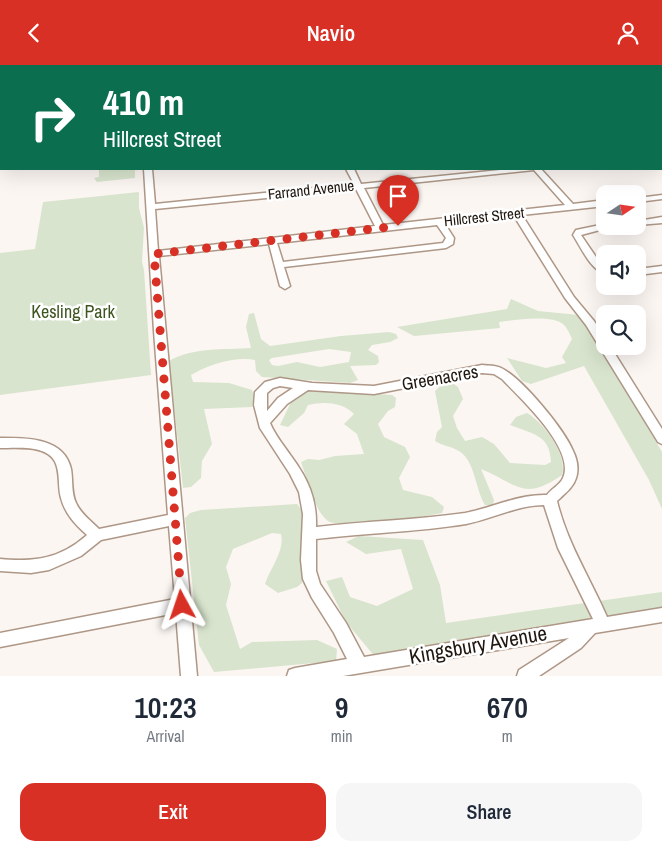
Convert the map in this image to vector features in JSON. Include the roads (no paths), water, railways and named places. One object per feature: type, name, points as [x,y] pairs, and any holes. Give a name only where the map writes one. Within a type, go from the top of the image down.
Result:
[{"type":"street","points":[[148,170],[189,676]]},
{"type":"street","points":[[351,170],[380,228]]},
{"type":"street","name":"Farrand Avenue","points":[[152,207],[359,186],[479,171],[504,170]]},
{"type":"street","points":[[538,170],[571,207]]},
{"type":"street","points":[[646,199],[662,197]]},
{"type":"street","name":"Hillcrest Street","points":[[154,254],[596,204]]},
{"type":"street","points":[[517,213],[570,297],[590,323],[662,439]]},
{"type":"street","points":[[646,222],[662,220]]},
{"type":"street","points":[[279,265],[446,245],[450,242],[450,238],[440,222]]},
{"type":"street","points":[[596,229],[578,232],[577,237],[596,262]]},
{"type":"street","points":[[272,240],[285,286]]},
{"type":"street","points":[[646,271],[662,269]]},
{"type":"street","name":"Greenacres","points":[[360,665],[314,587],[309,572],[310,511],[301,481],[266,431],[259,398],[265,387],[280,383],[374,390],[471,371],[488,369],[501,372],[558,435],[570,455],[571,474],[568,483],[550,499]]},
{"type":"street","points":[[264,423],[279,403],[307,386]]},
{"type":"street","points":[[0,443],[44,447],[54,452],[62,463],[68,502],[74,513],[97,535]]},
{"type":"street","points":[[311,534],[342,529],[425,524],[486,514],[532,499],[550,499],[551,510],[597,626],[525,676]]},
{"type":"street","points":[[0,565],[33,567],[52,563],[90,543],[97,535],[175,519]]},
{"type":"street","points":[[0,640],[182,605]]},
{"type":"street","name":"Kingsbury Avenue","points":[[295,676],[662,615]]},
{"type":"park label","name":"Kesling Park","points":[[73,312]]}]
